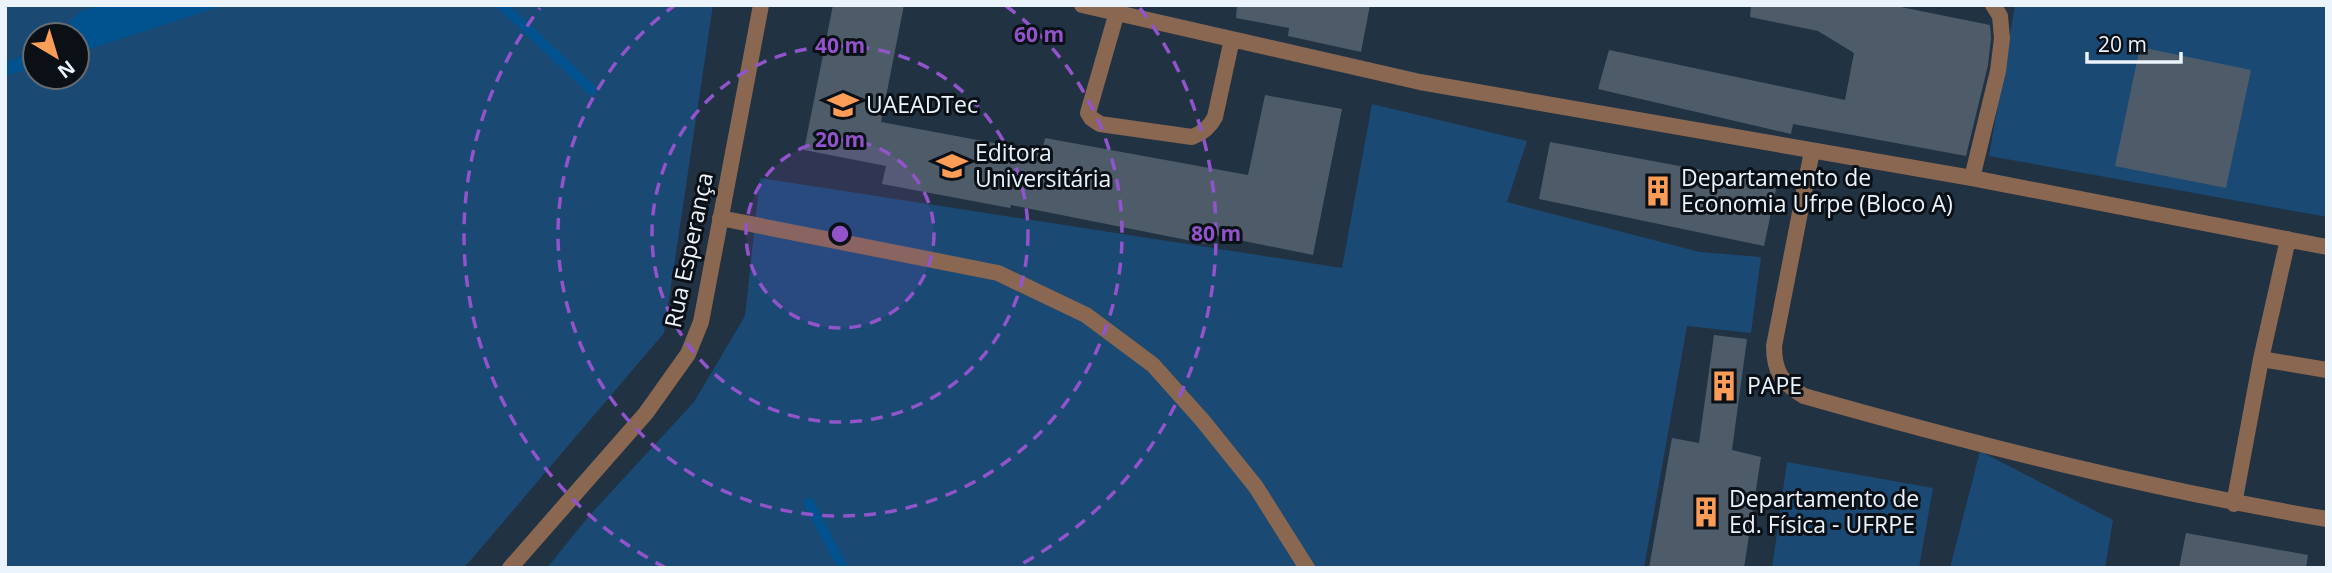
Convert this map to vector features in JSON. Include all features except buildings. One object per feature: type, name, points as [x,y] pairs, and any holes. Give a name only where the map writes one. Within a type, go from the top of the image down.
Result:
[{"type":"lane","name":"Rua Esperança","points":[[510,568],[646,414],[688,354],[701,322],[761,5]]},
{"type":"lane","points":[[1082,5],[1118,9],[1232,39],[1420,82],[1972,178],[2327,247]]},
{"type":"lane","points":[[1972,178],[1998,71],[2002,38],[2000,16],[1993,5]]},
{"type":"lane","points":[[1118,9],[1088,113],[1100,124],[1192,137],[1199,135],[1212,124],[1215,117],[1232,39]]},
{"type":"lane","points":[[1812,151],[1774,346],[1774,361],[1779,375],[1789,388],[1804,397],[1960,440],[2234,504],[2327,519]]},
{"type":"lane","points":[[719,218],[998,272],[1086,315],[1153,365],[1203,421],[1256,487],[1307,568]]},
{"type":"lane","points":[[2234,504],[2261,359],[2288,239]]},
{"type":"lane","points":[[2261,359],[2327,370]]},
{"type":"shaded area","points":[[5,5],[713,5],[664,333],[464,568],[5,568]]},
{"type":"shaded area","points":[[101,5],[225,5],[91,48],[91,21],[70,21],[82,11]]},
{"type":"shaded area","points":[[247,5],[2327,5],[2327,568],[5,568],[5,83],[21,80],[21,91],[91,91],[91,71]]},
{"type":"shaded area","points":[[2015,5],[2327,5],[2327,217],[1989,156]]},
{"type":"shaded area","points":[[21,56],[21,71],[5,76],[5,63]]},
{"type":"shaded area","points":[[1372,104],[1527,141],[1507,202],[1700,252],[1761,257],[1751,333],[1687,326],[1644,568],[547,568],[589,516],[694,402],[745,316],[760,178],[1342,268]]},
{"type":"shaded area","points":[[1980,451],[2113,520],[2105,568],[1950,568]]},
{"type":"shaded area","points":[[1787,462],[1933,488],[1919,568],[1772,568]]},
{"type":"waterway","points":[[502,5],[592,90]]},
{"type":"waterway","points":[[809,503],[843,568]]},
{"type":"place","name":"UAEADTec","points":[[843,105]]},
{"type":"place","name":"Editora Universitária","points":[[952,166]]},
{"type":"place","name":"Departamento de Economia Ufrpe (Bloco A)","points":[[1658,191]]},
{"type":"place","name":"PAPE","points":[[1724,386]]},
{"type":"place","name":"Departamento de Ed. Física - UFRPE","points":[[1706,512]]}]
